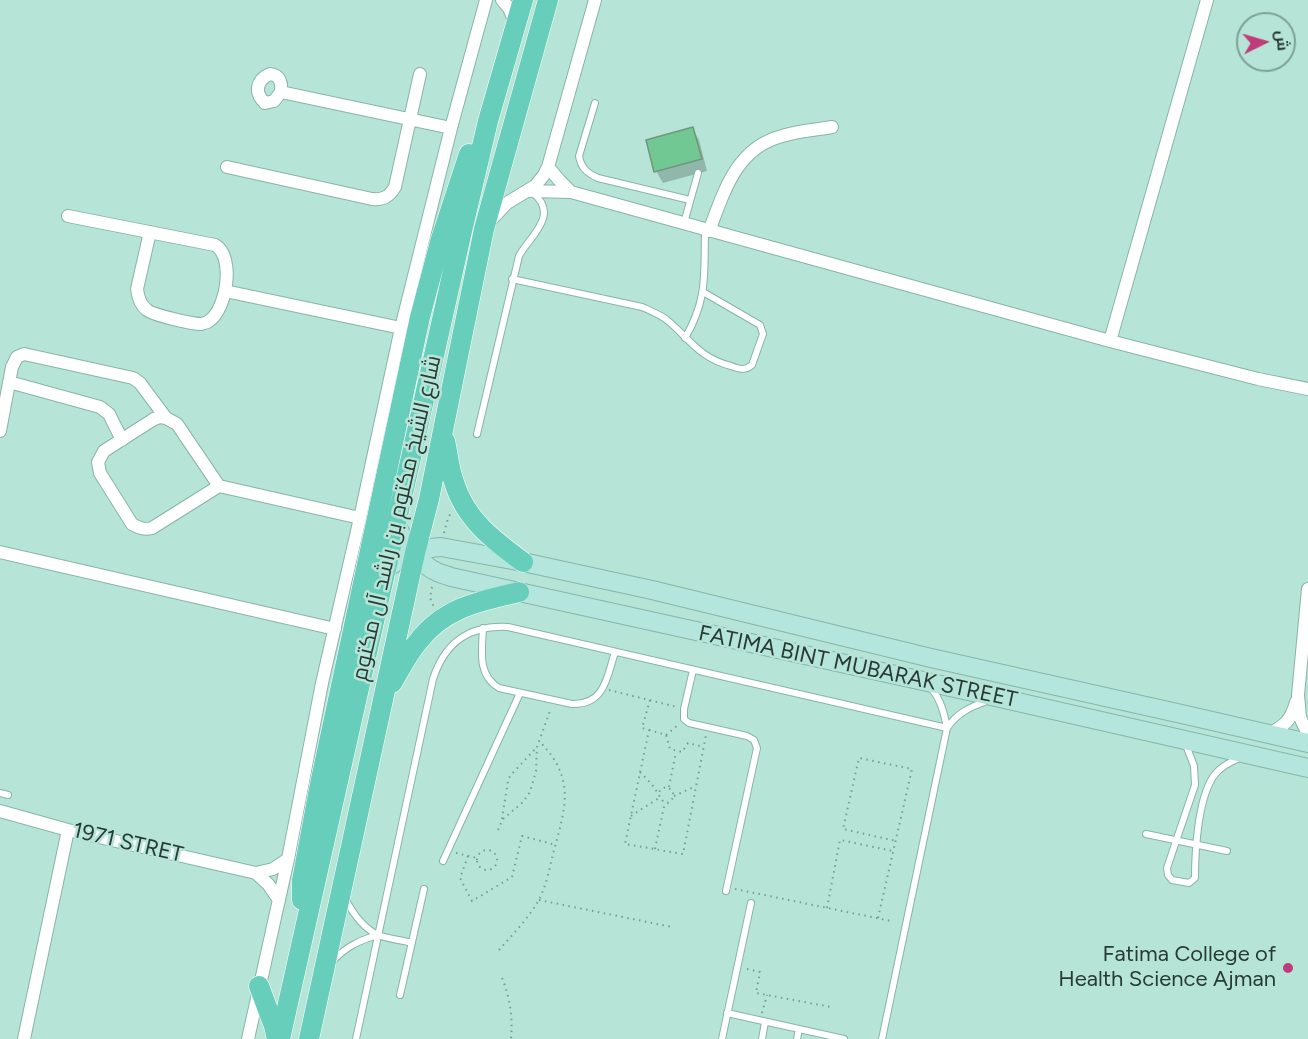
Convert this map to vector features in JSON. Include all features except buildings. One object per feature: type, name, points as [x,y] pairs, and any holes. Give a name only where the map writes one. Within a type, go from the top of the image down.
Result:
[{"type":"main road","name":"شارع الشيخ مكتوم بن راشد آل مكتوم","points":[[279,1039],[449,286],[488,121],[523,0]]},
{"type":"main road","name":"شارع الشيخ مكتوم بن راشد آل مكتوم","points":[[309,1039],[415,553],[429,500],[484,229],[548,0]]},
{"type":"main road","points":[[306,923],[302,902],[302,880],[315,807],[420,317],[440,242],[464,168],[474,143],[488,121]]},
{"type":"main road","points":[[443,428],[453,481],[470,516],[481,528],[523,562]]},
{"type":"main road","points":[[409,469],[416,500],[420,502],[429,500]]},
{"type":"main road","points":[[383,698],[416,644],[440,620],[468,604],[519,592]]},
{"type":"main road","points":[[375,614],[387,602],[395,602],[403,612]]},
{"type":"main road","points":[[259,986],[279,1039]]},
{"type":"street","points":[[248,1039],[288,859],[322,683],[401,328],[486,0]]},
{"type":"street","points":[[502,0],[509,8],[516,25]]},
{"type":"street","points":[[484,229],[507,203],[539,182],[549,167],[595,0]]},
{"type":"street","points":[[1110,341],[1207,0]]},
{"type":"street","points":[[227,166],[379,200],[386,198],[395,187],[420,74]]},
{"type":"street","points":[[281,92],[451,128]]},
{"type":"street","points":[[707,230],[735,170],[754,149],[780,136],[832,127]]},
{"type":"street","points":[[549,167],[571,192]]},
{"type":"street","points":[[530,190],[571,192],[1110,341],[1258,379],[1308,389]]},
{"type":"street","points":[[68,216],[150,232],[215,245],[220,248],[226,264],[225,291],[216,313],[209,321],[198,324],[154,314],[141,304],[137,290],[150,232]]},
{"type":"street","points":[[225,291],[401,328]]},
{"type":"street","points":[[0,431],[9,382],[17,357],[24,354],[124,375],[140,383],[166,418],[177,424],[219,486],[360,518]]},
{"type":"street","points":[[1258,379],[1272,387],[1308,398]]},
{"type":"street","points":[[9,382],[100,407],[111,417],[122,440]]},
{"type":"street","points":[[166,418],[154,419],[104,451],[100,456],[98,467],[100,473],[132,524],[145,530],[152,528],[219,486]]},
{"type":"street","name":"FATIMA BINT MUBARAK STREET","points":[[396,524],[404,540],[428,567],[451,577],[1308,768]]},
{"type":"street","name":"FATIMA BINT MUBARAK STREET","points":[[386,569],[400,559],[441,547],[523,562],[1308,743]]},
{"type":"street","points":[[451,577],[446,571],[447,557],[452,552],[459,551]]},
{"type":"street","points":[[0,552],[335,629]]},
{"type":"street","points":[[1268,735],[1281,728],[1293,714],[1298,695],[1308,589]]},
{"type":"street","points":[[1298,695],[1300,717],[1308,733]]},
{"type":"street","name":"1971 STRET","points":[[0,812],[256,873]]},
{"type":"street","points":[[24,1039],[68,830]]},
{"type":"street","points":[[256,873],[273,869],[288,859]]},
{"type":"street","points":[[256,873],[268,884],[279,900]]},
{"type":"lane","points":[[595,103],[579,156],[584,170],[598,177],[690,200]]},
{"type":"lane","points":[[684,223],[698,173]]},
{"type":"lane","points":[[477,434],[519,256],[538,231],[544,214],[538,196],[530,190]]},
{"type":"lane","points":[[685,338],[693,324],[703,292],[707,230]]},
{"type":"lane","points":[[512,279],[642,308],[666,320],[704,355],[722,364],[744,369],[752,365],[763,334],[760,325],[703,292]]},
{"type":"lane","points":[[356,1039],[437,667],[451,646],[471,632],[483,628],[508,627],[946,728]]},
{"type":"lane","points":[[483,628],[482,664],[485,675],[493,685],[572,704],[585,703],[596,698],[604,689],[615,652]]},
{"type":"lane","points":[[693,670],[684,709],[684,719],[689,723],[747,736],[754,740],[757,748],[727,889]]},
{"type":"lane","points":[[882,1039],[946,728],[938,698],[924,681]]},
{"type":"lane","points":[[443,861],[520,693]]},
{"type":"lane","points":[[946,728],[963,711],[1000,698]]},
{"type":"lane","points":[[1184,740],[1195,772],[1193,792],[1167,872],[1172,880],[1181,882],[1191,882],[1195,878],[1196,845],[1205,796],[1211,780],[1221,767],[1248,754]]},
{"type":"lane","points":[[1193,792],[1205,796]]},
{"type":"lane","points":[[0,793],[8,795]]},
{"type":"lane","points":[[1146,834],[1227,851]]},
{"type":"lane","points":[[342,889],[345,898],[362,923],[378,934],[412,943]]},
{"type":"lane","points":[[400,995],[424,889]]},
{"type":"lane","points":[[722,1039],[751,903]]},
{"type":"lane","points":[[323,974],[335,958],[350,946],[378,934]]},
{"type":"lane","points":[[728,1013],[844,1039]]},
{"type":"lane","points":[[762,1039],[763,1021]]},
{"type":"lane","points":[[797,1039],[799,1029]]},
{"type":"path","points":[[604,689],[684,709]]},
{"type":"path","points":[[501,822],[523,802],[530,792],[536,771],[537,747],[553,700]]},
{"type":"path","points":[[650,700],[642,728],[666,735]]},
{"type":"path","points":[[666,735],[684,719]]},
{"type":"path","points":[[649,730],[625,844],[683,854],[708,727]]},
{"type":"path","points":[[666,735],[670,749],[682,752],[688,743],[704,747]]},
{"type":"path","points":[[499,950],[538,900],[546,881],[565,809],[563,781],[556,763],[539,741]]},
{"type":"path","points":[[498,830],[510,776],[537,747]]},
{"type":"path","points":[[669,787],[677,751]]},
{"type":"path","points":[[878,918],[896,841],[912,769],[859,758],[843,830],[896,841]]},
{"type":"path","points":[[640,772],[658,793],[659,798],[665,802],[671,801],[674,796],[697,785]]},
{"type":"path","points":[[658,793],[663,788],[669,787]]},
{"type":"path","points":[[669,787],[674,792],[674,796]]},
{"type":"path","points":[[631,816],[659,798]]},
{"type":"path","points":[[655,849],[665,802]]},
{"type":"path","points":[[468,856],[460,878],[472,901],[512,878],[522,836],[556,844]]},
{"type":"path","points":[[827,908],[840,840],[893,851]]},
{"type":"path","points":[[488,849],[495,853],[497,861],[493,867],[486,870],[479,866],[477,858],[481,851],[488,849]]},
{"type":"path","points":[[448,851],[477,858]]},
{"type":"path","points":[[727,889],[891,921]]},
{"type":"path","points":[[538,900],[672,927]]},
{"type":"path","points":[[737,968],[760,972],[756,993],[831,1008]]},
{"type":"path","points":[[502,978],[511,1009],[511,1039]]},
{"type":"path","points":[[763,1021],[767,995]]},
{"type":"place","name":"Fatima College of Health Science Ajman","points":[[1288,968]]}]
